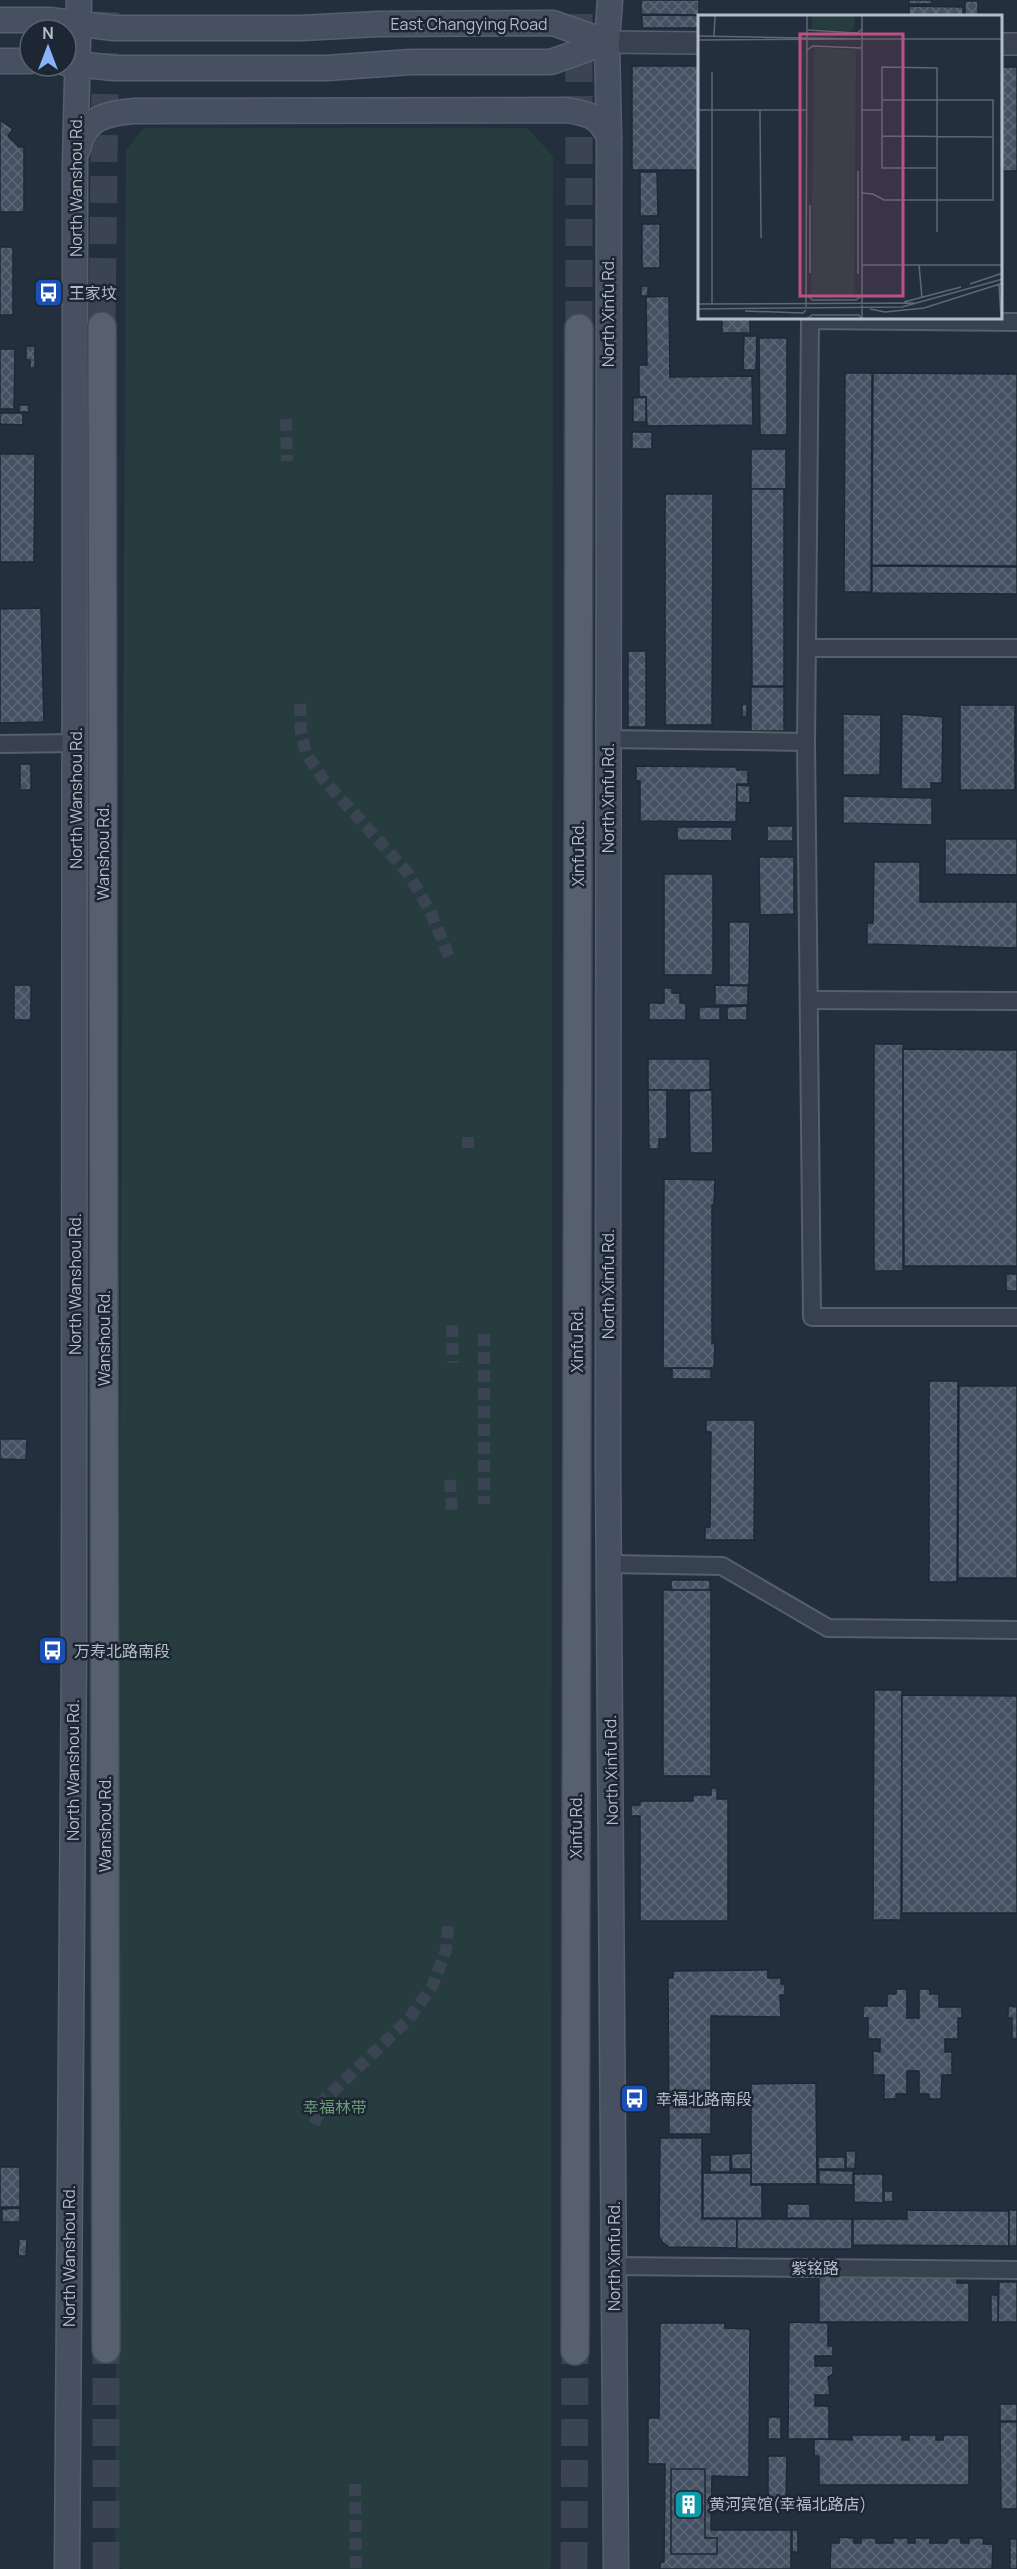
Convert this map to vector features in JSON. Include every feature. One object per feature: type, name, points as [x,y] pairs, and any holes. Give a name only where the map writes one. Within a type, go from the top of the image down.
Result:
[{"type":"main road","name":"North Xinfu Rd.","points":[[610,0],[606,42],[609,137],[609,1564],[613,2562]]},
{"type":"main road","name":"East Changying Road","points":[[0,20],[49,20],[79,12],[114,28],[302,28],[378,24],[553,23],[606,42]]},
{"type":"main road","points":[[78,64],[114,68],[327,68],[411,62],[551,62],[606,42]]},
{"type":"main road","points":[[0,61],[18,61]]},
{"type":"main road","name":"North Wanshou Rd.","points":[[67,2569],[74,1650],[76,743],[75,163],[72,78]]},
{"type":"main road","points":[[75,163],[79,144],[89,124],[106,114],[134,111],[566,110],[589,114],[602,123],[609,137]]},
{"type":"main road","name":"Wanshou Rd.","points":[[102,326],[106,2349]]},
{"type":"main road","name":"Xinfu Rd.","points":[[575,2351],[579,328]]},
{"type":"main road","points":[[67,2507],[84,2569]]},
{"type":"street","points":[[606,42],[698,43]]},
{"type":"street","points":[[1017,322],[810,320],[806,742],[812,1317],[1017,1317]]},
{"type":"street","points":[[807,648],[1017,648]]},
{"type":"street","points":[[608,739],[806,742]]},
{"type":"street","points":[[0,744],[76,743]]},
{"type":"street","points":[[809,1000],[1017,1001]]},
{"type":"street","points":[[609,1564],[722,1566],[828,1628],[1017,1630]]},
{"type":"street","name":"紫铭路","points":[[613,2266],[1017,2270]]},
{"type":"green space","name":"幸福林带","points":[[144,128],[527,128],[553,156],[551,2565],[549,2569],[123,2569],[115,2562],[126,151]]},
{"type":"building","points":[[641,0],[699,0],[699,15],[641,14]]},
{"type":"building","points":[[909,0],[932,0],[932,4],[909,4]]},
{"type":"building","points":[[965,1],[978,1],[978,15],[965,15]]},
{"type":"building","points":[[909,6],[963,7],[963,15],[909,15]]},
{"type":"building","points":[[642,15],[698,16],[698,28],[642,28]]},
{"type":"building","points":[[632,66],[698,66],[698,170],[632,170]]},
{"type":"building","points":[[1002,67],[1017,67],[1017,171],[1002,171]]},
{"type":"building","points":[[0,120],[13,129],[8,136],[19,147],[24,147],[24,212],[0,212]]},
{"type":"building","points":[[640,172],[657,172],[658,216],[640,216]]},
{"type":"building","points":[[642,224],[660,224],[660,268],[642,268]]},
{"type":"building","points":[[0,247],[13,247],[13,315],[0,315]]},
{"type":"building","points":[[641,286],[648,286],[648,296],[641,296]]},
{"type":"building","points":[[669,296],[670,377],[752,376],[753,425],[647,426],[646,397],[639,397],[639,365],[647,365],[646,297]]},
{"type":"building","points":[[722,320],[750,320],[750,333],[722,333]]},
{"type":"building","points":[[744,336],[757,336],[756,370],[743,370]]},
{"type":"building","points":[[759,338],[787,338],[787,435],[760,435]]},
{"type":"building","points":[[26,346],[35,346],[35,368],[30,368],[30,360],[26,360]]},
{"type":"building","points":[[0,349],[15,349],[14,409],[0,409]]},
{"type":"building","points":[[845,373],[872,373],[871,592],[844,592]]},
{"type":"building","points":[[873,373],[1017,374],[1017,566],[872,565]]},
{"type":"building","points":[[646,397],[646,422],[633,422],[633,398]]},
{"type":"building","points":[[19,405],[29,405],[29,412],[19,412]]},
{"type":"building","points":[[0,413],[23,413],[23,425],[0,424]]},
{"type":"building","points":[[632,432],[652,432],[652,449],[632,449]]},
{"type":"building","points":[[751,449],[786,449],[786,489],[751,489]]},
{"type":"building","points":[[0,454],[35,454],[34,562],[0,562]]},
{"type":"building","points":[[751,489],[784,489],[784,686],[752,686]]},
{"type":"building","points":[[665,494],[713,494],[712,725],[665,725]]},
{"type":"building","points":[[872,566],[1017,567],[1017,594],[872,593]]},
{"type":"building","points":[[41,608],[44,722],[0,723],[0,609]]},
{"type":"building","points":[[628,651],[646,651],[646,727],[628,727]]},
{"type":"building","points":[[751,687],[784,687],[784,731],[751,731]]},
{"type":"building","points":[[742,704],[747,704],[747,717],[742,717]]},
{"type":"building","points":[[960,705],[1015,705],[1015,790],[960,790]]},
{"type":"building","points":[[843,714],[881,715],[880,775],[843,775]]},
{"type":"building","points":[[902,714],[943,717],[942,783],[931,783],[931,789],[901,789]]},
{"type":"building","points":[[20,764],[31,764],[31,790],[20,790]]},
{"type":"building","points":[[636,766],[737,767],[737,770],[748,770],[748,784],[737,784],[736,822],[640,821],[640,781],[636,781]]},
{"type":"building","points":[[737,785],[750,786],[750,803],[737,802]]},
{"type":"building","points":[[843,796],[932,798],[932,825],[843,823]]},
{"type":"building","points":[[767,826],[793,826],[793,841],[767,841]]},
{"type":"building","points":[[677,827],[732,827],[732,841],[677,840]]},
{"type":"building","points":[[945,839],[1017,839],[1017,875],[945,874]]},
{"type":"building","points":[[759,857],[794,857],[794,914],[760,915]]},
{"type":"building","points":[[874,862],[920,862],[920,902],[1017,902],[1017,948],[867,944],[867,923],[873,923]]},
{"type":"building","points":[[664,874],[713,874],[713,975],[664,975]]},
{"type":"building","points":[[729,922],[750,922],[749,985],[729,985]]},
{"type":"building","points":[[14,985],[31,985],[31,1020],[14,1020]]},
{"type":"building","points":[[715,985],[748,986],[748,1005],[715,1005]]},
{"type":"building","points":[[664,988],[672,988],[672,993],[680,993],[680,1003],[686,1003],[686,1020],[649,1020],[649,1003],[664,1003]]},
{"type":"building","points":[[747,1006],[747,1020],[727,1020],[727,1007]]},
{"type":"building","points":[[699,1007],[720,1007],[720,1020],[699,1020]]},
{"type":"building","points":[[874,1044],[903,1044],[903,1271],[874,1271]]},
{"type":"building","points":[[903,1049],[1017,1050],[1017,1266],[904,1266]]},
{"type":"building","points":[[648,1059],[710,1059],[710,1090],[648,1090]]},
{"type":"building","points":[[648,1090],[667,1090],[667,1139],[659,1139],[659,1149],[649,1149]]},
{"type":"building","points":[[712,1090],[713,1153],[690,1153],[689,1091]]},
{"type":"building","points":[[664,1179],[715,1180],[714,1205],[712,1205],[714,1368],[663,1368]]},
{"type":"building","points":[[1006,1274],[1017,1274],[1017,1291],[1006,1291]]},
{"type":"building","points":[[672,1368],[711,1369],[711,1379],[672,1379]]},
{"type":"building","points":[[929,1381],[958,1381],[957,1582],[929,1582]]},
{"type":"building","points":[[959,1386],[1017,1386],[1017,1578],[958,1578]]},
{"type":"building","points":[[706,1420],[755,1420],[754,1540],[705,1540],[705,1527],[710,1527],[711,1432],[706,1432]]},
{"type":"building","points":[[0,1439],[27,1439],[26,1460],[0,1459]]},
{"type":"building","points":[[671,1580],[710,1580],[710,1590],[671,1590]]},
{"type":"building","points":[[663,1590],[711,1590],[711,1776],[663,1776]]},
{"type":"building","points":[[874,1690],[902,1690],[901,1920],[873,1920]]},
{"type":"building","points":[[902,1695],[1017,1696],[1017,1913],[902,1913]]},
{"type":"building","points":[[711,1788],[717,1788],[717,1799],[728,1799],[728,1921],[640,1921],[640,1816],[631,1816],[631,1805],[640,1805],[640,1801],[693,1801],[693,1795],[711,1795]]},
{"type":"building","points":[[768,1970],[768,1978],[781,1978],[781,1984],[785,1984],[785,1995],[780,1995],[781,2017],[711,2016],[711,2134],[669,2134],[668,1978],[673,1978],[673,1971]]},
{"type":"building","points":[[896,1989],[907,1989],[907,2018],[919,2018],[919,1989],[930,1989],[930,1994],[939,1994],[939,2007],[962,2007],[962,2018],[958,2018],[958,2039],[945,2039],[945,2052],[952,2052],[952,2075],[942,2075],[941,2099],[929,2099],[929,2094],[919,2094],[919,2071],[907,2071],[907,2094],[896,2094],[896,2099],[884,2099],[884,2075],[873,2075],[873,2051],[880,2052],[880,2039],[868,2039],[868,2018],[863,2018],[863,2006],[887,2006],[887,1994],[896,1994]]},
{"type":"building","points":[[1008,2006],[1017,2007],[1017,2039],[1012,2039],[1012,2018],[1008,2018]]},
{"type":"building","points":[[816,2083],[817,2184],[751,2184],[751,2084]]},
{"type":"building","points":[[660,2138],[702,2138],[702,2219],[737,2219],[737,2248],[669,2247],[663,2243],[659,2236]]},
{"type":"building","points":[[846,2151],[856,2151],[855,2169],[846,2168]]},
{"type":"building","points":[[751,2153],[751,2169],[732,2169],[731,2154]]},
{"type":"building","points":[[710,2155],[730,2155],[730,2172],[710,2172]]},
{"type":"building","points":[[818,2157],[845,2157],[845,2169],[818,2169]]},
{"type":"building","points":[[0,2167],[20,2167],[20,2207],[0,2207]]},
{"type":"building","points":[[819,2170],[853,2171],[853,2185],[819,2184]]},
{"type":"building","points":[[703,2173],[751,2173],[751,2185],[762,2185],[762,2218],[703,2218]]},
{"type":"building","points":[[854,2174],[883,2174],[883,2203],[854,2202]]},
{"type":"building","points":[[884,2191],[893,2191],[893,2202],[884,2202]]},
{"type":"building","points":[[787,2204],[810,2204],[810,2218],[787,2218]]},
{"type":"building","points":[[20,2208],[20,2222],[2,2222],[2,2209]]},
{"type":"building","points":[[907,2210],[1009,2211],[1009,2246],[853,2245],[853,2219],[907,2219]]},
{"type":"building","points":[[1009,2210],[1017,2210],[1017,2246],[1009,2246]]},
{"type":"building","points":[[737,2219],[852,2219],[852,2249],[737,2249]]},
{"type":"building","points":[[19,2239],[27,2239],[26,2256],[18,2256]]},
{"type":"building","points":[[819,2277],[957,2277],[957,2283],[969,2283],[969,2322],[819,2322]]},
{"type":"building","points":[[999,2282],[1017,2282],[1017,2322],[998,2322]]},
{"type":"building","points":[[991,2295],[998,2295],[998,2322],[991,2322]]},
{"type":"building","points":[[789,2322],[828,2323],[828,2346],[833,2346],[833,2356],[815,2356],[815,2366],[833,2366],[833,2374],[828,2377],[830,2395],[815,2395],[815,2406],[829,2406],[829,2439],[788,2439]]},
{"type":"building","points":[[660,2323],[725,2323],[725,2328],[750,2329],[749,2477],[712,2476],[711,2530],[791,2530],[791,2569],[660,2569],[660,2562],[664,2562],[665,2464],[648,2464],[648,2418],[659,2418]]},
{"type":"building","points":[[1000,2404],[1017,2404],[1017,2421],[1000,2421]]},
{"type":"building","points":[[768,2417],[781,2417],[781,2439],[768,2439]]},
{"type":"building","points":[[1000,2422],[1017,2422],[1017,2509],[1001,2509]]},
{"type":"building","points":[[852,2435],[902,2435],[902,2440],[909,2440],[909,2435],[936,2435],[936,2440],[943,2440],[943,2435],[969,2435],[969,2485],[819,2485],[819,2456],[814,2456],[814,2439],[852,2440]]},
{"type":"building","points":[[768,2456],[787,2456],[786,2499],[768,2499]]},
{"type":"building","name":"黄河宾馆(幸福北路店)","points":[[671,2469],[705,2469],[705,2538],[717,2538],[717,2554],[671,2554]]},
{"type":"building","points":[[792,2530],[798,2530],[798,2552],[792,2552]]},
{"type":"building","points":[[839,2537],[854,2538],[854,2543],[861,2543],[861,2538],[876,2538],[876,2543],[893,2543],[893,2538],[908,2538],[908,2543],[915,2543],[915,2538],[930,2538],[930,2543],[947,2543],[948,2538],[961,2538],[961,2543],[969,2543],[969,2538],[984,2538],[983,2544],[993,2544],[992,2569],[830,2569],[831,2543],[839,2543]]},
{"type":"building","points":[[1010,2539],[1017,2539],[1017,2569],[1010,2569]]},
{"type":"tunnel","points":[[102,326],[106,0]]},
{"type":"tunnel","points":[[579,0],[579,328]]},
{"type":"tunnel","points":[[286,419],[287,461]]},
{"type":"tunnel","points":[[300,704],[301,732],[306,753],[323,779],[408,873],[430,911],[451,961]]},
{"type":"tunnel","points":[[468,1137],[468,1148]]},
{"type":"tunnel","points":[[452,1325],[453,1363]]},
{"type":"tunnel","points":[[484,1334],[484,1504]]},
{"type":"tunnel","points":[[450,1480],[452,1514]]},
{"type":"tunnel","points":[[314,2124],[326,2098],[408,2020],[432,1987],[446,1950],[448,1926]]},
{"type":"tunnel","points":[[106,2349],[106,2569]]},
{"type":"tunnel","points":[[574,2569],[575,2351]]},
{"type":"tunnel","points":[[355,2484],[356,2569]]},
{"type":"place","name":"王家坟","points":[[48,293]]},
{"type":"place","name":"万寿北路南段","points":[[53,1651]]},
{"type":"place","name":"幸福北路南段","points":[[635,2099]]},
{"type":"place","name":"黄河宾馆(幸福北路店)","points":[[688,2504]]}]
